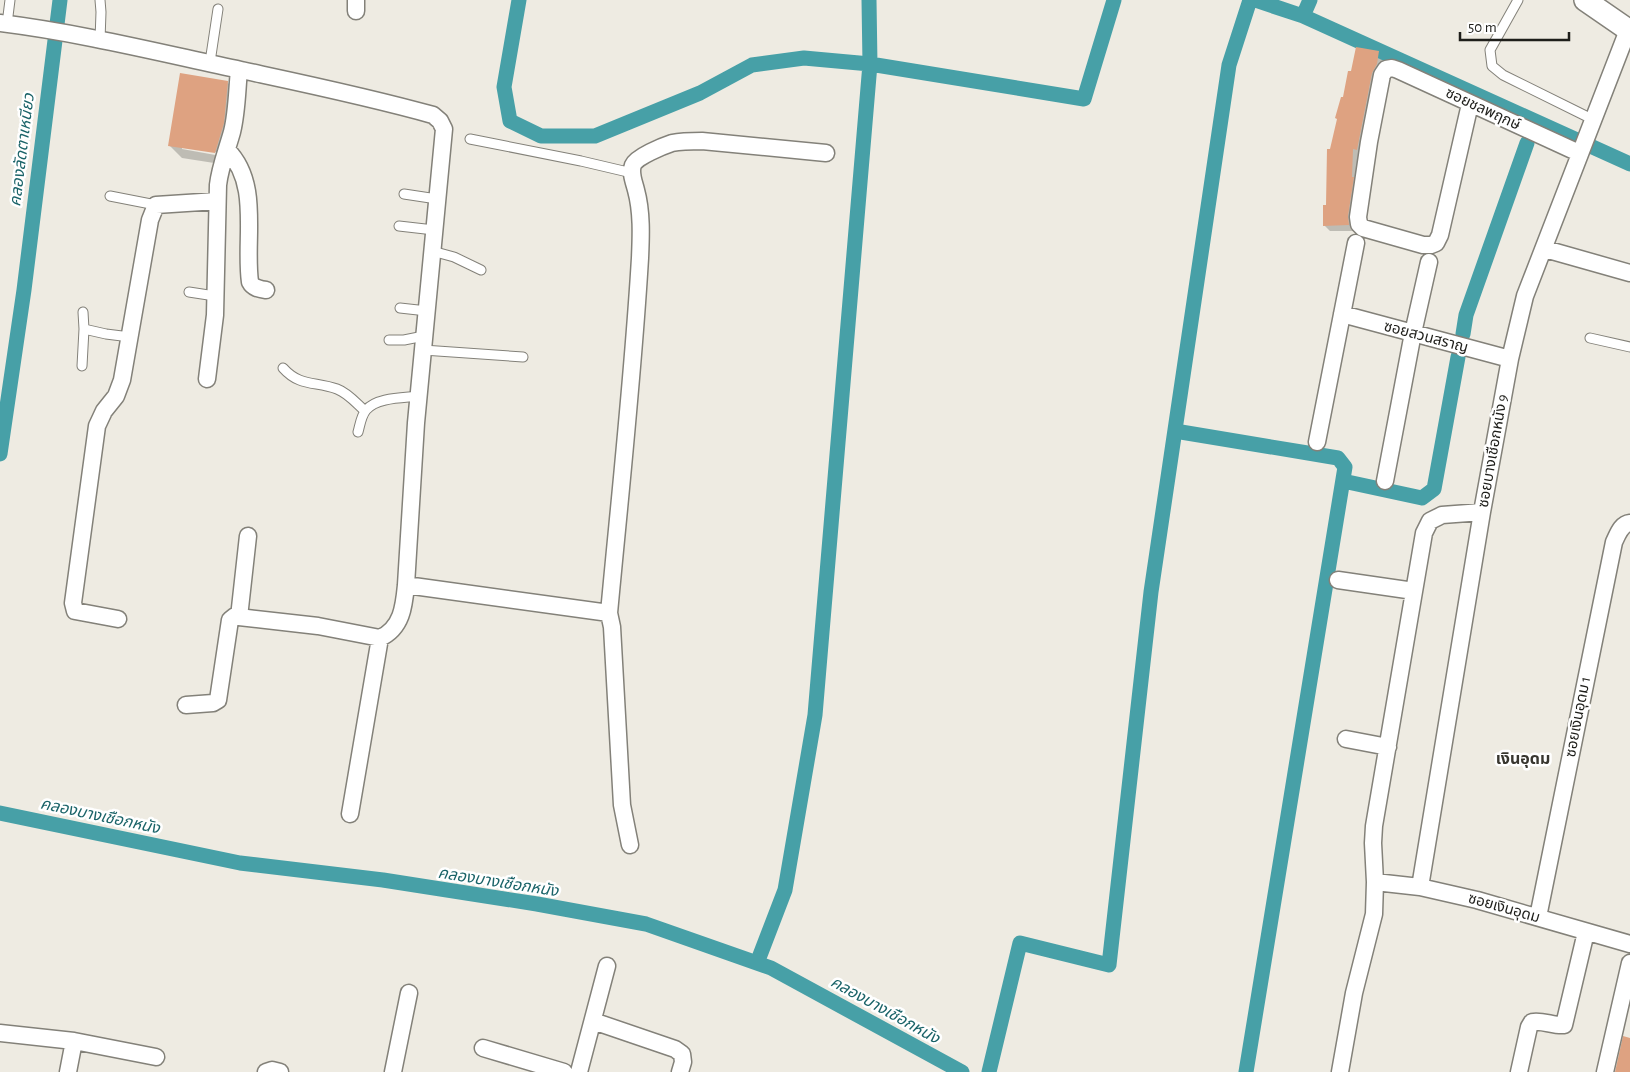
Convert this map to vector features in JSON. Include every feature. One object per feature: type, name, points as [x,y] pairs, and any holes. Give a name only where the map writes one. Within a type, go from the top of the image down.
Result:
[{"type":"street","points":[[1585,0],[1629,31]]},
{"type":"street","points":[[4,24],[100,40],[321,86],[433,115],[440,121],[444,129],[419,396],[404,608],[397,625],[390,634],[380,638],[318,626],[234,616],[230,620],[218,700],[213,703],[186,705]]},
{"type":"street","name":"ซอยบางเชือกหนัง 9","points":[[1420,887],[1482,512],[1510,359],[1526,296],[1629,31]]},
{"type":"street","name":"ซอยชลพฤกษ์","points":[[1470,104],[1440,235],[1436,243],[1431,245],[1423,244],[1364,228],[1359,224],[1358,217],[1372,124],[1382,75],[1386,69],[1398,70],[1470,104],[1586,138]]},
{"type":"street","points":[[207,379],[213,334],[217,201],[220,169],[235,117],[239,70]]},
{"type":"street","points":[[630,845],[622,805],[612,627],[609,613],[628,413],[640,257],[639,206],[632,173],[633,163],[639,158],[672,143],[685,142],[826,153]]},
{"type":"street","points":[[226,150],[236,160],[247,188],[250,282],[256,288],[266,290]]},
{"type":"street","points":[[118,619],[75,612],[73,603],[97,426],[104,411],[116,396],[122,380],[150,220],[156,205],[217,201]]},
{"type":"street","points":[[1317,442],[1356,243]]},
{"type":"street","points":[[1545,249],[1630,273]]},
{"type":"street","points":[[1385,481],[1413,333],[1430,262]]},
{"type":"street","name":"ซอยสวนสราญ","points":[[1342,314],[1510,359]]},
{"type":"street","points":[[1340,1072],[1354,993],[1374,914],[1374,826],[1424,533],[1430,521],[1442,515],[1482,512]]},
{"type":"street","name":"ซอยเงินอุดม 1","points":[[1538,917],[1614,542],[1625,524],[1630,523]]},
{"type":"street","points":[[239,617],[248,536]]},
{"type":"street","points":[[1338,580],[1414,591]]},
{"type":"street","points":[[406,585],[609,613]]},
{"type":"street","points":[[350,814],[380,638]]},
{"type":"street","points":[[1346,739],[1388,747]]},
{"type":"street","name":"ซอยเงินอุดม","points":[[1375,882],[1420,887],[1477,900],[1630,944]]},
{"type":"street","points":[[1519,1072],[1529,1027],[1532,1022],[1564,1025],[1586,932]]},
{"type":"street","points":[[1605,1072],[1630,963]]},
{"type":"street","points":[[579,1072],[607,966]]},
{"type":"street","points":[[393,1072],[409,993]]},
{"type":"street","points":[[593,1021],[675,1049],[682,1054],[683,1062],[680,1072]]},
{"type":"street","points":[[0,1033],[74,1041],[156,1057]]},
{"type":"street","points":[[68,1072],[74,1041]]},
{"type":"street","points":[[483,1048],[564,1072]]},
{"type":"street","points":[[266,1072],[272,1070],[280,1072]]},
{"type":"lane","points":[[4,24],[10,0]]},
{"type":"lane","points":[[100,0],[100,40]]},
{"type":"lane","points":[[1518,0],[1490,50],[1492,66],[1586,138]]},
{"type":"lane","points":[[210,62],[218,9]]},
{"type":"lane","points":[[470,139],[632,173]]},
{"type":"lane","points":[[404,194],[437,199]]},
{"type":"lane","points":[[110,196],[156,205]]},
{"type":"lane","points":[[399,226],[434,230]]},
{"type":"lane","points":[[432,250],[454,256],[480,270]]},
{"type":"lane","points":[[189,292],[215,296]]},
{"type":"lane","points":[[400,308],[427,311]]},
{"type":"lane","points":[[82,366],[83,312]]},
{"type":"lane","points":[[84,329],[130,337]]},
{"type":"lane","points":[[1590,338],[1630,348]]},
{"type":"lane","points":[[389,340],[404,340],[524,357]]},
{"type":"lane","points":[[283,368],[298,380],[337,389],[346,394],[365,411]]},
{"type":"lane","points":[[358,432],[361,419],[370,406],[382,402],[419,396]]},
{"type":"building","points":[[1356,47],[1379,51],[1377,64],[1372,73],[1357,150],[1353,149],[1352,177],[1354,177],[1348,216],[1349,225],[1323,226],[1323,205],[1326,205],[1327,149],[1330,149],[1337,119],[1335,118],[1341,97],[1343,97],[1348,71],[1351,71]]},
{"type":"building","points":[[180,73],[228,81],[224,123],[215,153],[168,146]]},
{"type":"building","points":[[1623,1036],[1630,1038],[1630,1072],[1615,1072]]},
{"type":"waterway","name":"คลองลัดตาเหนียว","points":[[0,454],[24,290],[60,0]]},
{"type":"waterway","points":[[519,0],[504,87],[510,121],[541,136],[595,136],[700,93],[752,65],[804,58],[870,64],[1084,99],[1114,0]]},
{"type":"waterway","points":[[757,963],[785,890],[815,715],[870,64],[869,0]]},
{"type":"waterway","points":[[989,1072],[1020,943],[1109,965],[1151,592],[1229,65],[1250,0]]},
{"type":"waterway","points":[[1255,0],[1303,16],[1310,0]]},
{"type":"waterway","points":[[1303,16],[1630,164]]},
{"type":"waterway","points":[[1463,334],[1466,315],[1527,143]]},
{"type":"waterway","points":[[1343,481],[1422,498],[1434,489],[1458,357]]},
{"type":"waterway","points":[[1175,431],[1338,458],[1345,467],[1246,1072]]},
{"type":"waterway","name":"คลองบางเชือกหนัง","points":[[0,813],[240,863],[383,880],[537,904],[646,924],[771,968],[962,1072]]},
{"type":"district","name":"เงินอุดม","points":[[1523,759]]}]
